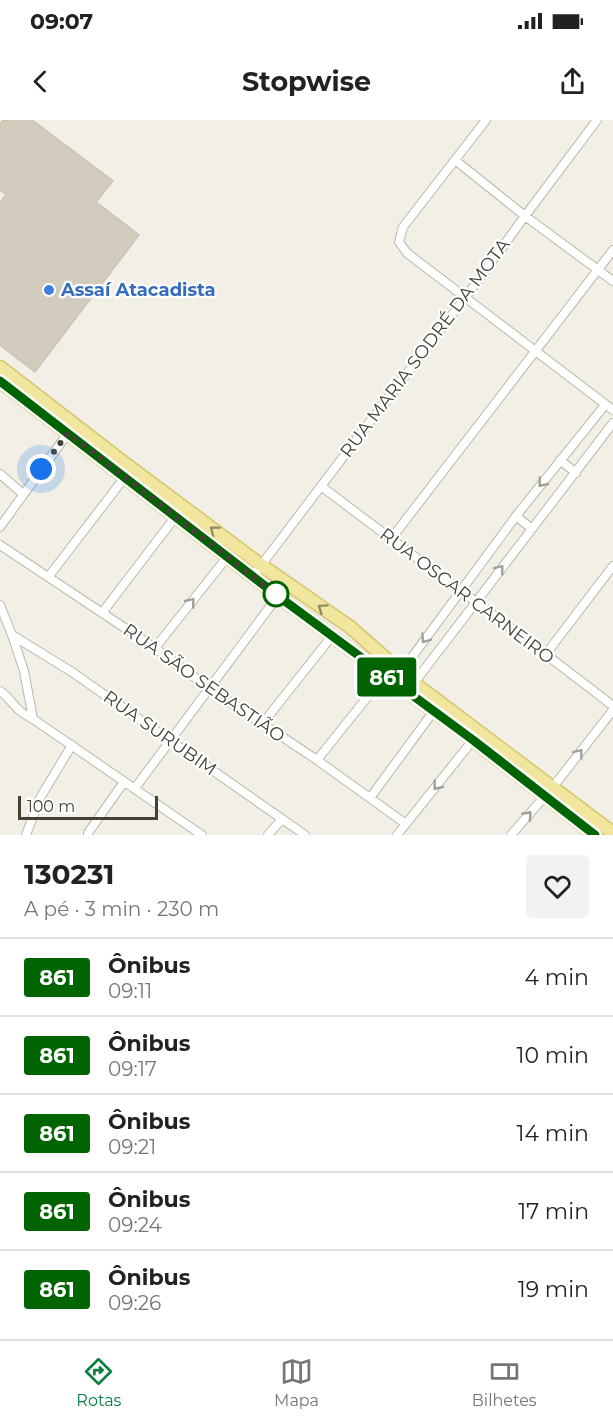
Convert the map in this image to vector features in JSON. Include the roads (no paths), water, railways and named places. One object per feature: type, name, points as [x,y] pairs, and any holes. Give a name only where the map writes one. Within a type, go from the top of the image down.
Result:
[{"type":"main road","points":[[0,367],[261,565],[350,627],[414,683],[549,791],[595,835]]},
{"type":"main road","points":[[0,381],[278,596],[433,712],[613,833]]},
{"type":"street","points":[[486,120],[403,227],[399,242],[407,253],[613,410]]},
{"type":"street","name":"RUA MARIA SODRÉ DA MOTA","points":[[253,576],[465,298],[597,120]]},
{"type":"street","points":[[455,160],[525,216],[613,281]]},
{"type":"street","points":[[391,539],[613,250]]},
{"type":"street","points":[[401,672],[516,516],[605,405]]},
{"type":"street","points":[[414,683],[613,423]]},
{"type":"street","points":[[0,527],[68,433]]},
{"type":"street","points":[[560,460],[576,473]]},
{"type":"street","points":[[0,474],[23,494]]},
{"type":"street","points":[[49,576],[125,477]]},
{"type":"street","name":"RUA OSCAR CARNEIRO","points":[[321,486],[546,654],[613,708]]},
{"type":"street","points":[[102,613],[176,516]]},
{"type":"street","points":[[516,516],[532,529]]},
{"type":"street","name":"RUA SÃO SEBASTIÃO","points":[[0,545],[155,648],[406,824]]},
{"type":"street","points":[[155,648],[228,556]]},
{"type":"street","points":[[546,654],[613,566]]},
{"type":"street","points":[[135,789],[278,596]]},
{"type":"street","points":[[0,605],[24,671],[33,718]]},
{"type":"street","name":"RUA SURUBIM","points":[[12,635],[72,672],[305,835]]},
{"type":"street","points":[[263,723],[332,636]]},
{"type":"street","points":[[317,760],[384,675]]},
{"type":"street","points":[[0,691],[8,696],[18,709],[202,835]]},
{"type":"street","points":[[511,835],[549,791],[613,708]]},
{"type":"street","points":[[370,798],[433,712]]},
{"type":"street","points":[[397,835],[473,740]]},
{"type":"street","points":[[26,835],[40,798],[72,745]]},
{"type":"street","points":[[88,835],[124,782]]},
{"type":"street","points":[[268,835],[282,819]]},
{"type":"place","name":"Assaí Atacadista","points":[[49,290]]}]
